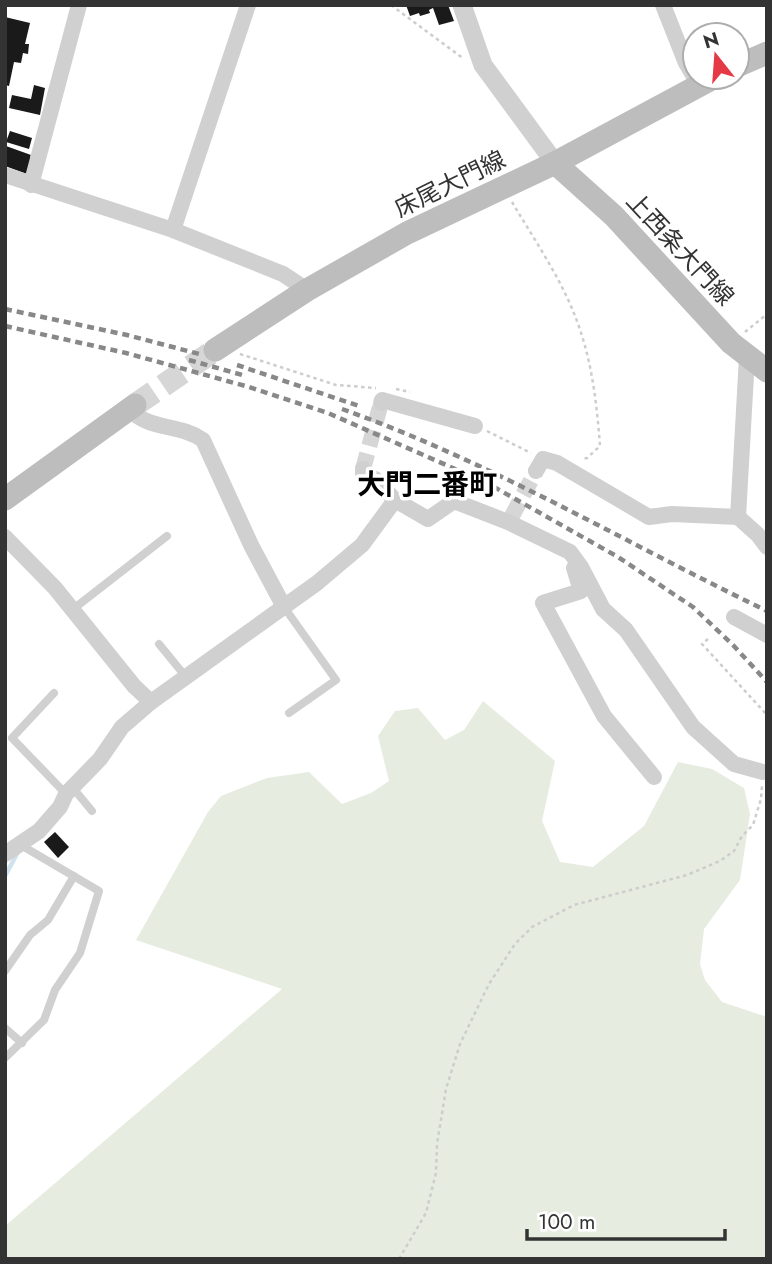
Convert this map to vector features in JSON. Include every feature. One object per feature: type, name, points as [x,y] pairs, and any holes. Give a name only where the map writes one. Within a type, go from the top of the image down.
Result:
[{"type":"main road","name":"床尾大門線","points":[[221,347],[306,290],[407,233],[555,163],[688,91]]},
{"type":"main road","name":"上西条大門線","points":[[555,163],[614,216],[739,350],[767,371]]},
{"type":"main road","points":[[5,499],[132,407]]},
{"type":"street","points":[[31,185],[79,5]]},
{"type":"street","points":[[173,230],[248,5]]},
{"type":"street","points":[[462,5],[483,65],[555,163]]},
{"type":"street","points":[[663,5],[681,50]]},
{"type":"street","points":[[5,175],[173,230],[284,274],[306,290]]},
{"type":"street","points":[[738,517],[739,350]]},
{"type":"street","points":[[381,393],[382,400],[475,426]]},
{"type":"street","points":[[132,407],[139,420],[192,432],[203,440],[246,534],[284,607]]},
{"type":"street","points":[[545,464],[649,517],[672,514],[738,517],[764,538]]},
{"type":"street","points":[[363,469],[363,473],[375,479],[395,500],[428,520],[454,501],[510,519],[570,552],[603,609],[626,631],[693,727],[734,764],[763,772]]},
{"type":"street","points":[[5,854],[39,831],[60,807],[69,791],[100,760],[122,727],[151,702],[317,583],[362,544],[395,500]]},
{"type":"street","points":[[5,537],[55,588],[134,686],[151,702]]},
{"type":"street","points":[[570,552],[580,591],[543,603],[604,716],[654,777]]},
{"type":"street","points":[[734,617],[767,635]]},
{"type":"lane","points":[[72,610],[167,536]]},
{"type":"lane","points":[[284,607],[336,680],[289,713]]},
{"type":"lane","points":[[159,644],[186,677]]},
{"type":"lane","points":[[54,693],[12,738],[92,811]]},
{"type":"lane","points":[[5,1058],[44,1020],[55,990],[80,953],[99,891],[19,844]]},
{"type":"lane","points":[[5,971],[30,935],[48,920],[74,876]]},
{"type":"lane","points":[[5,1028],[22,1043]]},
{"type":"path","points":[[391,5],[468,62],[483,65]]},
{"type":"path","points":[[475,426],[545,464],[587,458],[600,446],[591,373],[574,314],[504,187]]},
{"type":"path","points":[[739,350],[767,314]]},
{"type":"path","points":[[221,347],[336,385],[381,393],[411,392]]},
{"type":"path","points":[[708,639],[702,644],[767,715]]},
{"type":"path","points":[[399,1259],[426,1213],[436,1173],[437,1144],[446,1089],[460,1044],[489,984],[515,944],[532,927],[574,905],[687,875],[720,861],[734,851],[742,836],[753,825],[761,799],[763,772]]},
{"type":"shaded area","points":[[483,701],[555,761],[542,821],[560,862],[593,867],[644,826],[678,762],[712,769],[744,788],[750,814],[740,880],[704,929],[700,964],[705,980],[722,1002],[767,1017],[767,1259],[5,1259],[5,1226],[282,989],[136,940],[208,812],[221,796],[267,778],[309,772],[342,804],[371,793],[389,781],[378,736],[395,711],[418,708],[445,740],[464,730]]},
{"type":"building","points":[[406,5],[448,5],[454,21],[439,25],[433,8],[429,10],[430,13],[410,16]]},
{"type":"building","points":[[5,17],[30,23],[25,44],[29,44],[28,54],[23,53],[21,63],[14,62],[9,86],[5,85]]},
{"type":"building","points":[[34,85],[45,88],[40,115],[9,108],[12,95],[31,99]]},
{"type":"building","points":[[10,131],[32,138],[29,149],[6,142]]},
{"type":"building","points":[[6,146],[31,155],[33,159],[27,174],[5,166]]},
{"type":"building","points":[[55,832],[69,847],[58,858],[44,842]]},
{"type":"waterway","points":[[5,876],[18,852]]},
{"type":"tunnel","points":[[135,405],[215,350]]},
{"type":"tunnel","points":[[363,469],[381,403]]},
{"type":"tunnel","points":[[512,516],[536,471]]},
{"type":"railway","points":[[5,309],[127,335],[203,355]]},
{"type":"railway","points":[[5,326],[126,353],[249,387],[328,413],[487,483],[618,557],[693,607],[767,682]]},
{"type":"railway","points":[[189,360],[246,376]]},
{"type":"railway","points":[[237,365],[359,406]]},
{"type":"railway","points":[[342,409],[397,430],[505,478],[767,611]]},
{"type":"district","name":"大門二番町","points":[[427,484]]}]
